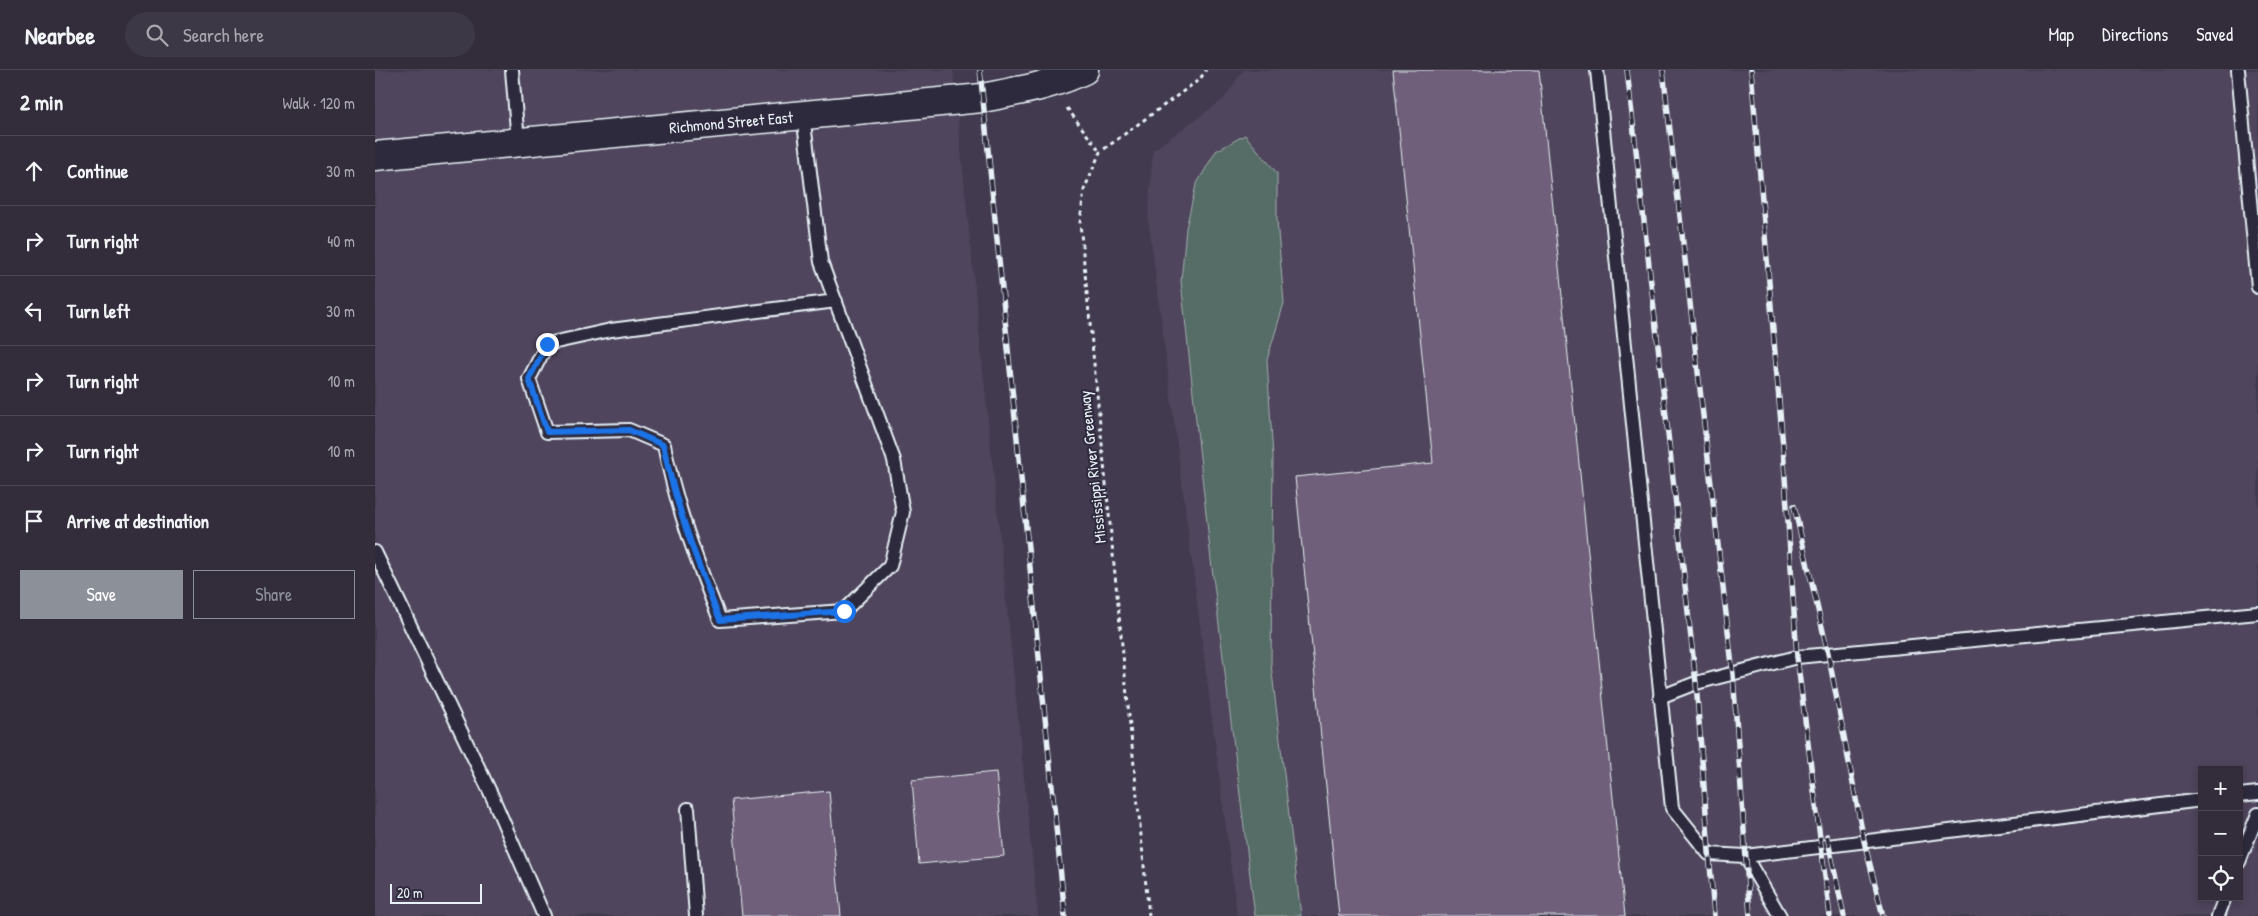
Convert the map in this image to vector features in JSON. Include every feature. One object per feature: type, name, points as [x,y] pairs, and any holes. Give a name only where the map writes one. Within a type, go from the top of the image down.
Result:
[{"type":"street","name":"Richmond Street East","points":[[375,156],[983,98],[1049,84],[1084,70]]},
{"type":"lane","points":[[511,70],[518,142]]},
{"type":"lane","points":[[1597,70],[1640,476],[1659,698],[1672,808],[1709,854],[1745,856],[2198,800]]},
{"type":"lane","points":[[2238,70],[2258,287]]},
{"type":"lane","points":[[803,115],[821,262],[893,460],[903,512],[890,566],[844,611],[720,620],[690,545],[672,487],[663,445],[629,430],[547,432],[529,379],[547,344],[611,330],[835,301]]},
{"type":"lane","points":[[375,552],[491,796],[544,916]]},
{"type":"lane","points":[[1659,698],[1696,683],[1797,657],[2258,613]]},
{"type":"lane","points":[[2243,795],[2258,793]]},
{"type":"lane","points":[[688,809],[696,916]]},
{"type":"lane","points":[[2241,856],[2258,814]]},
{"type":"lane","points":[[1745,856],[1780,916]]},
{"type":"lane","points":[[2218,916],[2224,901]]},
{"type":"path","points":[[1049,84],[1100,152],[1200,79],[1206,70]]},
{"type":"path","name":"Mississippi River Greenway","points":[[1100,152],[1084,190],[1080,223],[1149,916]]},
{"type":"shaded area","points":[[375,70],[953,70],[1038,916],[375,916]]},
{"type":"shaded area","points":[[1243,70],[2258,70],[2258,916],[1237,916],[1148,217],[1153,150],[1224,99]]},
{"type":"green space","points":[[1245,135],[1277,173],[1277,220],[1284,303],[1267,360],[1273,458],[1271,664],[1301,916],[1255,916],[1211,560],[1181,281],[1186,228],[1196,185],[1216,151]]},
{"type":"building","points":[[1393,70],[1539,70],[1625,916],[1339,916],[1295,477],[1433,463]]},
{"type":"building","points":[[996,772],[1004,856],[919,864],[912,780]]},
{"type":"building","points":[[829,791],[841,916],[742,916],[731,800]]},
{"type":"railway","points":[[980,70],[1065,916]]},
{"type":"railway","points":[[1627,70],[1696,683],[1714,916]]},
{"type":"railway","points":[[1663,70],[1733,674],[1750,916]]},
{"type":"railway","points":[[1751,70],[1783,447],[1797,657],[1830,916]]},
{"type":"railway","points":[[1794,506],[1828,653],[1864,841],[1883,916]]},
{"type":"railway","points":[[1827,836],[1844,916]]},
{"type":"route","points":[[547,344],[529,379],[547,432],[629,430],[663,445],[672,487],[690,545],[720,620],[844,611]]}]
